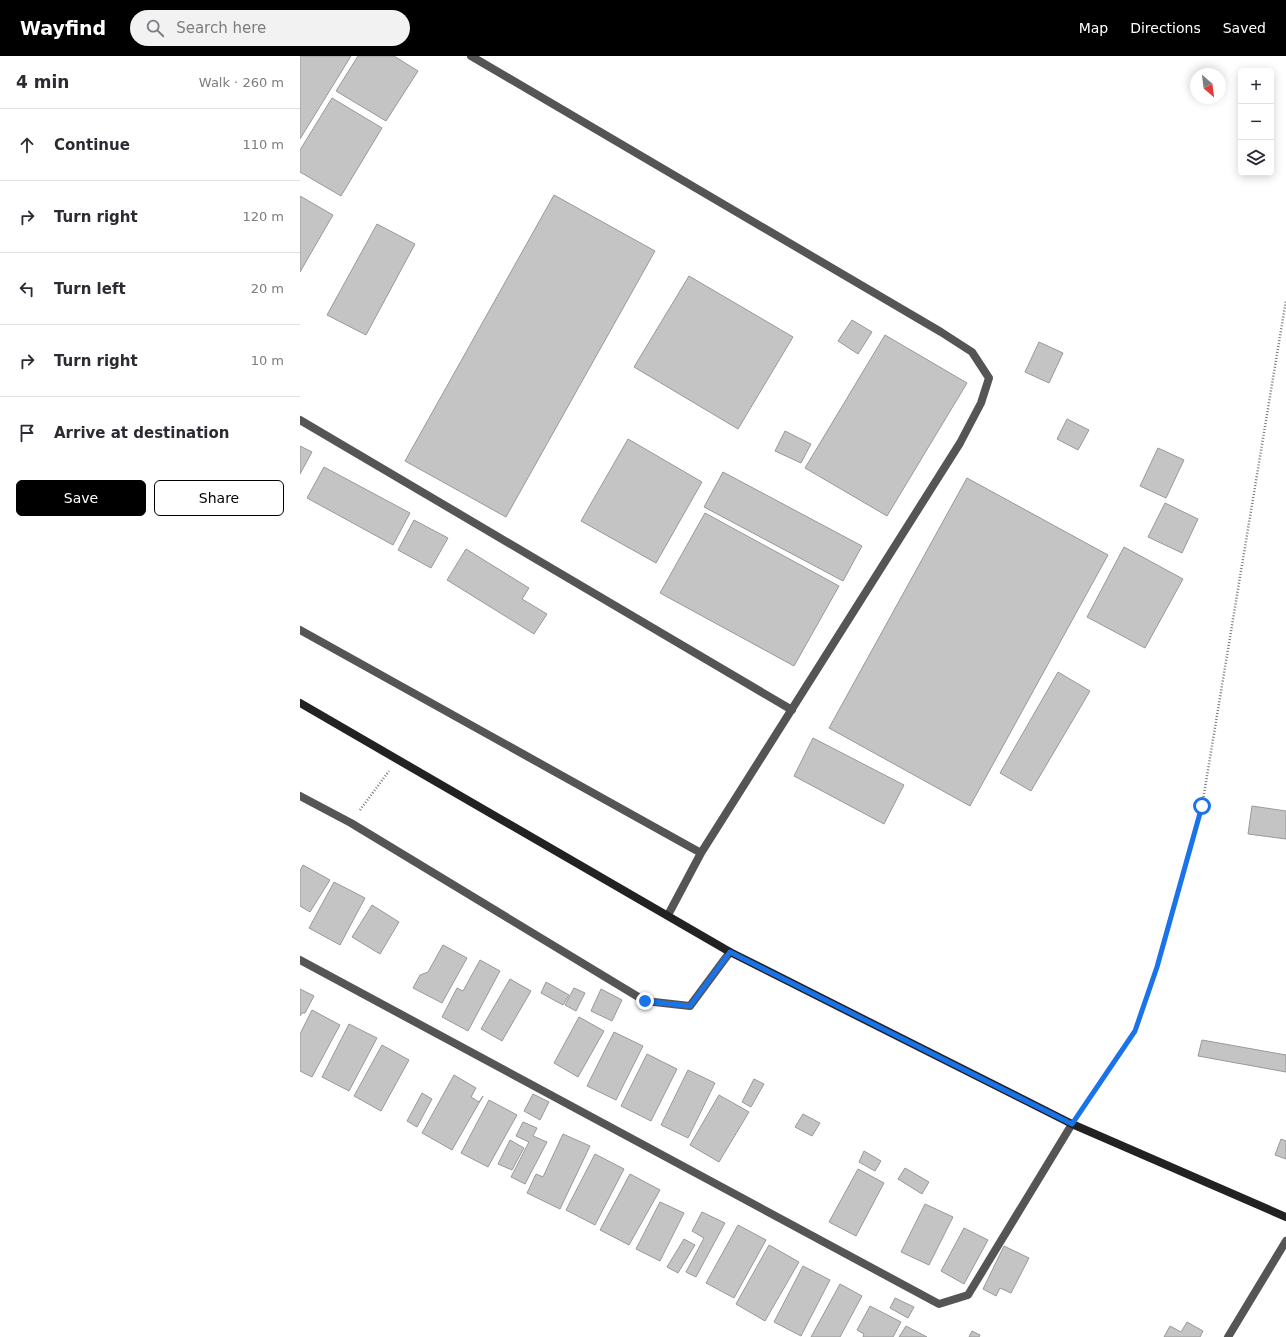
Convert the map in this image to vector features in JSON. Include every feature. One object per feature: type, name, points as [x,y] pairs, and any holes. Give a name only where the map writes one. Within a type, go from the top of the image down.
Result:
[{"type":"main road","points":[[300,704],[730,952],[1072,1124],[1286,1217]]},
{"type":"street","points":[[470,56],[941,332],[972,352],[990,378],[981,402],[960,443],[701,852],[668,915]]},
{"type":"street","points":[[300,420],[792,710]]},
{"type":"street","points":[[300,630],[701,852]]},
{"type":"street","points":[[300,796],[351,823],[645,1001],[690,1006],[730,952]]},
{"type":"street","points":[[300,960],[939,1304],[968,1295],[1072,1124]]},
{"type":"street","points":[[1228,1337],[1286,1241]]},
{"type":"path","points":[[1072,1124],[1135,1031],[1157,967],[1202,806],[1286,300]]},
{"type":"path","points":[[351,823],[397,759]]},
{"type":"building","points":[[300,56],[351,56],[300,139]]},
{"type":"building","points":[[358,56],[394,56],[418,71],[386,121],[336,91]]},
{"type":"building","points":[[332,98],[382,128],[341,196],[300,172],[300,150]]},
{"type":"building","points":[[554,195],[655,251],[506,517],[405,461]]},
{"type":"building","points":[[300,196],[333,215],[300,272]]},
{"type":"building","points":[[377,224],[415,244],[366,335],[327,315]]},
{"type":"building","points":[[689,276],[793,337],[738,429],[634,367]]},
{"type":"building","points":[[852,320],[872,332],[858,354],[838,341]]},
{"type":"building","points":[[885,335],[967,383],[887,516],[805,468]]},
{"type":"building","points":[[1039,342],[1063,353],[1049,383],[1025,372]]},
{"type":"building","points":[[1067,419],[1089,430],[1078,450],[1057,439]]},
{"type":"building","points":[[785,431],[811,444],[801,463],[775,451]]},
{"type":"building","points":[[628,439],[702,482],[656,563],[581,521]]},
{"type":"building","points":[[300,446],[312,452],[300,474]]},
{"type":"building","points":[[1158,448],[1184,460],[1166,498],[1140,486]]},
{"type":"building","points":[[324,467],[410,513],[393,545],[307,498]]},
{"type":"building","points":[[723,472],[862,546],[843,581],[704,507]]},
{"type":"building","points":[[967,478],[1108,555],[970,806],[829,728]]},
{"type":"building","points":[[1165,503],[1198,519],[1182,553],[1148,537]]},
{"type":"building","points":[[705,513],[839,586],[794,666],[660,593]]},
{"type":"building","points":[[414,520],[448,538],[431,568],[398,550]]},
{"type":"building","points":[[1124,547],[1183,579],[1145,648],[1087,617]]},
{"type":"building","points":[[466,549],[529,588],[522,599],[547,614],[534,634],[447,580]]},
{"type":"building","points":[[1058,672],[1090,691],[1031,791],[1000,773]]},
{"type":"building","points":[[813,738],[904,785],[884,824],[794,776]]},
{"type":"building","points":[[1252,806],[1286,811],[1286,839],[1248,834]]},
{"type":"building","points":[[303,865],[330,880],[310,912],[300,906],[300,871]]},
{"type":"building","points":[[334,882],[365,898],[340,945],[309,928]]},
{"type":"building","points":[[372,905],[399,922],[380,954],[352,937]]},
{"type":"building","points":[[443,945],[467,958],[442,1003],[413,988],[420,975],[428,972]]},
{"type":"building","points":[[480,960],[500,971],[468,1031],[442,1017],[457,988],[463,991]]},
{"type":"building","points":[[510,979],[531,991],[502,1041],[481,1029]]},
{"type":"building","points":[[546,982],[569,995],[563,1005],[541,993]]},
{"type":"building","points":[[574,988],[585,993],[576,1011],[565,1005]]},
{"type":"building","points":[[300,989],[314,996],[305,1013],[302,1013],[300,1016]]},
{"type":"building","points":[[601,989],[622,1000],[612,1021],[591,1011]]},
{"type":"building","points":[[312,1010],[340,1025],[312,1077],[300,1071],[300,1034]]},
{"type":"building","points":[[579,1017],[604,1031],[578,1077],[554,1063]]},
{"type":"building","points":[[349,1024],[377,1038],[349,1091],[322,1077]]},
{"type":"building","points":[[614,1032],[643,1046],[616,1100],[587,1086]]},
{"type":"building","points":[[1202,1040],[1286,1055],[1286,1072],[1198,1056]]},
{"type":"building","points":[[382,1045],[409,1060],[381,1111],[354,1096]]},
{"type":"building","points":[[647,1054],[677,1069],[651,1121],[621,1106]]},
{"type":"building","points":[[688,1070],[715,1083],[688,1138],[661,1125]]},
{"type":"building","points":[[454,1075],[476,1088],[471,1097],[479,1102],[483,1096],[452,1150],[422,1133]]},
{"type":"building","points":[[754,1079],[764,1084],[751,1107],[742,1102]]},
{"type":"building","points":[[422,1093],[432,1099],[417,1127],[407,1121]]},
{"type":"building","points":[[533,1094],[549,1102],[540,1120],[524,1111]]},
{"type":"building","points":[[719,1095],[749,1112],[719,1162],[690,1145]]},
{"type":"building","points":[[489,1100],[517,1115],[488,1167],[461,1153]]},
{"type":"building","points":[[803,1114],[820,1123],[812,1136],[795,1127]]},
{"type":"building","points":[[523,1122],[537,1128],[533,1136],[547,1142],[525,1184],[511,1177],[529,1142],[516,1136]]},
{"type":"building","points":[[563,1134],[590,1146],[560,1209],[527,1193],[536,1174],[543,1177]]},
{"type":"building","points":[[1281,1139],[1286,1141],[1286,1159],[1275,1155]]},
{"type":"building","points":[[510,1140],[524,1148],[512,1170],[498,1164]]},
{"type":"building","points":[[864,1151],[881,1161],[875,1171],[859,1162]]},
{"type":"building","points":[[595,1154],[624,1169],[595,1225],[566,1210]]},
{"type":"building","points":[[905,1168],[929,1182],[922,1194],[898,1179]]},
{"type":"building","points":[[858,1169],[884,1183],[856,1236],[829,1222]]},
{"type":"building","points":[[630,1174],[660,1190],[629,1245],[600,1230]]},
{"type":"building","points":[[660,1202],[684,1213],[660,1261],[636,1249]]},
{"type":"building","points":[[925,1204],[953,1217],[929,1265],[901,1252]]},
{"type":"building","points":[[702,1212],[725,1223],[696,1277],[686,1272],[704,1238],[692,1231]]},
{"type":"building","points":[[738,1225],[766,1240],[734,1298],[706,1283]]},
{"type":"building","points":[[964,1228],[988,1240],[964,1284],[941,1271]]},
{"type":"building","points":[[684,1239],[695,1245],[678,1273],[667,1267]]},
{"type":"building","points":[[769,1245],[799,1262],[765,1321],[736,1304]]},
{"type":"building","points":[[1004,1246],[1029,1258],[1011,1293],[1000,1288],[996,1296],[983,1289]]},
{"type":"building","points":[[803,1266],[830,1280],[801,1336],[774,1322]]},
{"type":"building","points":[[840,1284],[862,1296],[840,1337],[811,1337]]},
{"type":"building","points":[[895,1298],[914,1307],[908,1318],[890,1308]]},
{"type":"building","points":[[870,1306],[901,1322],[893,1337],[863,1337],[864,1334],[857,1330]]},
{"type":"building","points":[[1187,1322],[1203,1331],[1200,1337],[1164,1337],[1170,1326],[1181,1332]]},
{"type":"building","points":[[906,1326],[927,1337],[899,1337]]},
{"type":"building","points":[[972,1331],[980,1335],[979,1337],[969,1337]]},
{"type":"route","points":[[645,1001],[690,1006],[730,952],[1072,1124],[1135,1031],[1157,967],[1202,806]]}]
